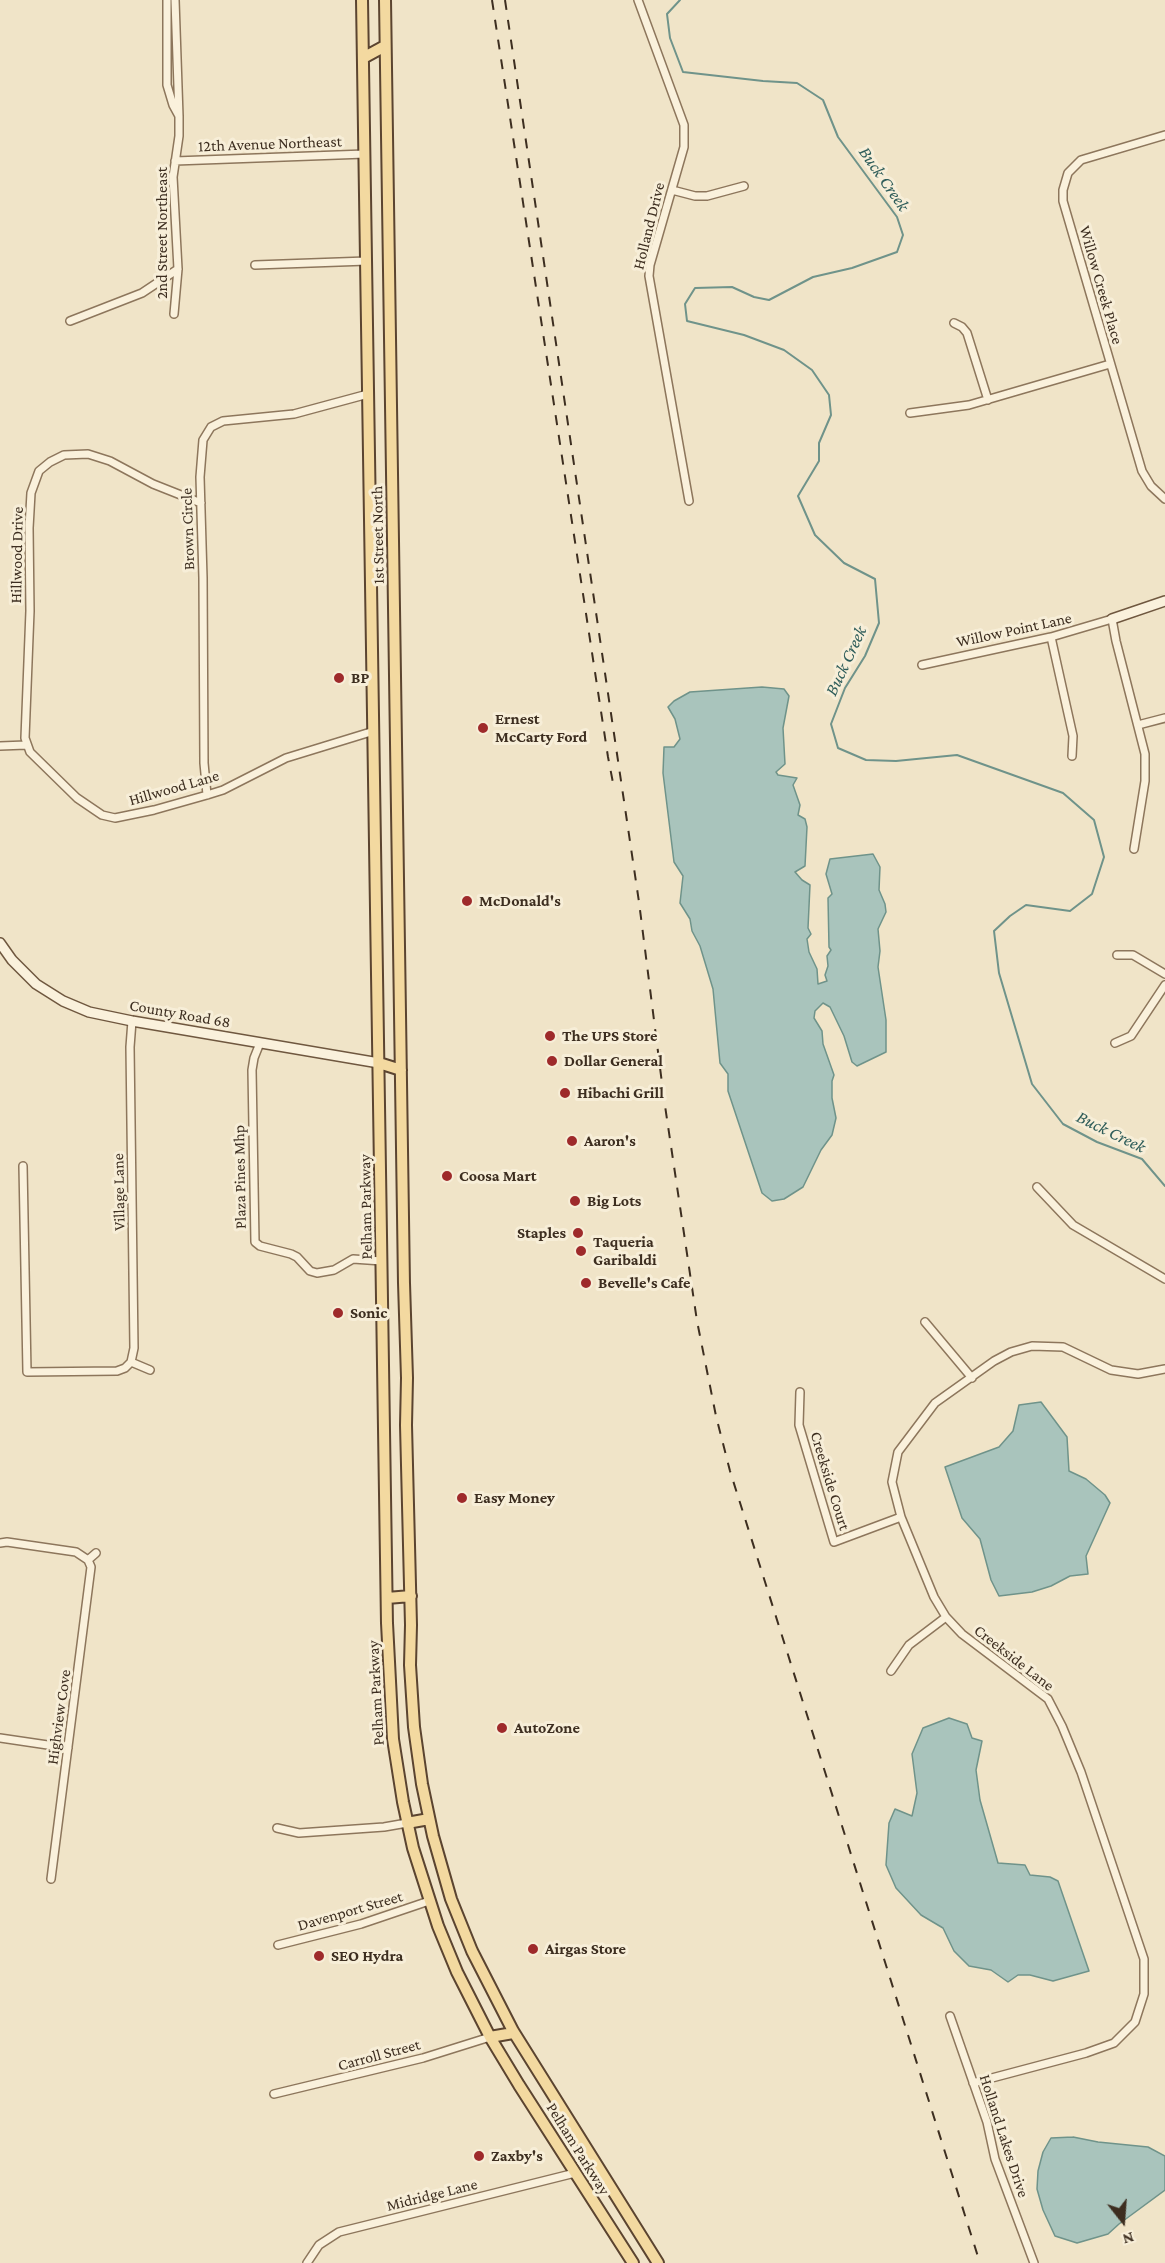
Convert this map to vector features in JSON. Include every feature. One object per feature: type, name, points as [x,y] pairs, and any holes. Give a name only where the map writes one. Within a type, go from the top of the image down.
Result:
[{"type":"main road","name":"1st Street North","points":[[362,0],[379,1063]]},
{"type":"main road","name":"1st Street North","points":[[385,0],[401,1070]]},
{"type":"main road","points":[[363,58],[385,46]]},
{"type":"main road","points":[[365,154],[387,157]]},
{"type":"main road","points":[[367,261],[388,259]]},
{"type":"main road","points":[[369,394],[390,394]]},
{"type":"main road","points":[[370,521],[392,520]]},
{"type":"main road","points":[[372,646],[394,646]]},
{"type":"main road","points":[[374,731],[396,726]]},
{"type":"main road","points":[[376,849],[397,847]]},
{"type":"main road","points":[[377,955],[399,955]]},
{"type":"main road","points":[[379,1063],[401,1070]]},
{"type":"main road","name":"Pelham Parkway","points":[[379,1063],[390,1701],[398,1772],[407,1822],[438,1926],[457,1972],[490,2037],[633,2263]]},
{"type":"main road","name":"Pelham Parkway","points":[[401,1070],[412,1700],[419,1764],[429,1819],[444,1877],[460,1923],[492,1994],[513,2033],[658,2263]]},
{"type":"main road","points":[[383,1297],[404,1294]]},
{"type":"main road","points":[[385,1430],[406,1431]]},
{"type":"main road","points":[[387,1598],[411,1596]]},
{"type":"main road","points":[[390,1701],[412,1700]]},
{"type":"main road","points":[[407,1822],[429,1819]]},
{"type":"main road","points":[[438,1926],[460,1923]]},
{"type":"main road","points":[[490,2037],[513,2033]]},
{"type":"main road","points":[[575,2173],[596,2165]]},
{"type":"street","name":"2nd Street Northeast","points":[[166,0],[167,85],[179,116]]},
{"type":"street","name":"2nd Street Northeast","points":[[174,314],[178,269],[172,200],[179,136],[175,0]]},
{"type":"street","name":"Holland Drive","points":[[638,0],[684,125],[684,147],[650,265],[649,276],[689,501]]},
{"type":"street","name":"Willow Creek Place","points":[[1165,135],[1081,160],[1074,165],[1064,183],[1063,201],[1142,471],[1151,486],[1165,499]]},
{"type":"street","name":"12th Avenue Northeast","points":[[175,161],[365,154]]},
{"type":"street","points":[[672,190],[695,196],[707,196],[744,186]]},
{"type":"street","points":[[255,265],[367,261]]},
{"type":"street","points":[[70,321],[142,293],[178,269]]},
{"type":"street","points":[[954,323],[968,333],[988,400]]},
{"type":"street","points":[[910,413],[957,407],[988,400],[1110,364]]},
{"type":"street","name":"Brown Circle","points":[[207,795],[204,763],[201,503],[203,440],[211,426],[232,419],[294,414],[369,394]]},
{"type":"street","name":"Hillwood Drive","points":[[26,745],[30,601],[29,528],[31,493],[39,471],[64,455],[88,454],[110,461],[153,484],[201,503]]},
{"type":"street","points":[[1134,849],[1146,763],[1112,619],[1165,601]]},
{"type":"street","name":"Willow Point Lane","points":[[922,665],[1052,637],[1112,619]]},
{"type":"street","points":[[1052,637],[1073,736],[1072,756]]},
{"type":"street","points":[[1138,725],[1165,718]]},
{"type":"street","name":"Hillwood Lane","points":[[26,745],[30,752],[72,793],[109,817],[154,810],[223,790],[286,758],[374,731]]},
{"type":"street","points":[[0,746],[26,745]]},
{"type":"street","name":"County Road 68","points":[[0,943],[27,976],[49,993],[89,1012],[379,1063]]},
{"type":"street","points":[[1117,955],[1133,955],[1165,974]]},
{"type":"street","points":[[1115,1043],[1131,1036],[1165,985]]},
{"type":"street","name":"Village Lane","points":[[131,1362],[134,1348],[130,1047],[132,1021]]},
{"type":"street","name":"Plaza Pines Mhp","points":[[260,1043],[252,1070],[256,1245],[291,1254],[310,1271],[317,1273],[334,1270],[353,1259],[382,1261]]},
{"type":"street","points":[[23,1166],[27,1372],[117,1371],[125,1368],[131,1362],[150,1370]]},
{"type":"street","points":[[1037,1187],[1073,1225],[1165,1279]]},
{"type":"street","points":[[925,1322],[972,1378]]},
{"type":"street","name":"Creekside Lane","points":[[973,2082],[1086,2053],[1114,2043],[1135,2022],[1144,1994],[1144,1959],[1081,1772],[1048,1699],[962,1634],[946,1617],[934,1597],[902,1517],[892,1482],[898,1452],[934,1403],[1011,1352],[1032,1346],[1062,1347],[1101,1366],[1120,1371],[1138,1374],[1165,1369]]},
{"type":"street","name":"Creekside Court","points":[[800,1392],[799,1425],[834,1542],[902,1517]]},
{"type":"street","points":[[0,1543],[7,1542],[76,1552],[88,1560],[96,1553]]},
{"type":"street","name":"Highview Cove","points":[[51,1879],[91,1577],[88,1560]]},
{"type":"street","points":[[891,1671],[909,1645],[946,1617]]},
{"type":"street","points":[[0,1738],[68,1748]]},
{"type":"street","points":[[277,1827],[299,1833],[384,1827],[407,1822]]},
{"type":"street","name":"Davenport Street","points":[[278,1946],[361,1924],[429,1901]]},
{"type":"street","name":"Holland Lakes Drive","points":[[950,2016],[987,2122],[995,2159],[1034,2263]]},
{"type":"street","name":"Carroll Street","points":[[274,2094],[423,2058],[490,2037]]},
{"type":"street","name":"Midridge Lane","points":[[307,2263],[319,2245],[344,2230],[575,2173]]},
{"type":"water","points":[[762,687],[784,689],[789,696],[783,728],[785,764],[776,772],[778,775],[797,778],[793,785],[800,805],[798,815],[805,819],[807,827],[805,866],[795,872],[810,885],[808,928],[811,934],[807,939],[809,952],[817,969],[818,984],[827,981],[825,975],[828,966],[827,956],[831,950],[829,947],[828,898],[832,894],[826,874],[830,859],[873,854],[880,867],[879,890],[886,912],[878,929],[880,951],[878,967],[886,1020],[886,1052],[857,1066],[852,1062],[844,1036],[830,1007],[823,1003],[815,1011],[814,1018],[822,1031],[823,1044],[834,1075],[832,1098],[836,1118],[832,1135],[821,1150],[803,1187],[784,1199],[772,1201],[762,1193],[728,1091],[728,1074],[720,1063],[713,989],[700,946],[692,931],[690,919],[680,903],[683,876],[674,862],[663,773],[664,747],[674,747],[680,739],[675,719],[668,707],[674,701],[690,692]]},
{"type":"water","points":[[1041,1402],[1067,1437],[1069,1471],[1086,1479],[1105,1495],[1110,1503],[1086,1556],[1088,1574],[1070,1576],[1051,1586],[1032,1592],[999,1596],[991,1580],[980,1539],[962,1518],[945,1467],[999,1447],[1013,1431],[1019,1405]]},
{"type":"water","points":[[949,1718],[967,1724],[972,1738],[982,1741],[976,1770],[980,1800],[998,1863],[1025,1865],[1030,1875],[1050,1877],[1058,1881],[1089,1971],[1053,1981],[1030,1975],[1018,1975],[1008,1982],[991,1970],[969,1966],[954,1951],[943,1928],[921,1915],[896,1888],[886,1865],[889,1823],[895,1809],[912,1816],[917,1793],[912,1754],[923,1728]]},
{"type":"water","points":[[1073,2137],[1148,2147],[1165,2156],[1165,2190],[1108,2234],[1077,2243],[1055,2236],[1043,2210],[1037,2189],[1038,2171],[1043,2152],[1051,2138]]},
{"type":"waterway","name":"Buck Creek","points":[[680,0],[667,14],[670,38],[683,72],[797,83],[823,100],[838,137],[897,217],[903,235],[897,252],[852,268],[813,277],[769,300],[754,297],[732,287],[695,288],[685,304],[687,321],[744,335],[784,350],[812,370],[829,395],[831,415],[819,443],[819,461],[798,496],[815,535],[844,563],[875,579],[879,623],[865,656],[845,688],[831,724],[838,748],[866,760],[896,761],[957,755],[1063,793],[1094,820],[1104,857],[1092,894],[1070,911],[1026,905],[1010,916],[994,931],[999,973],[1032,1084],[1063,1124],[1097,1142],[1142,1159],[1165,1186]]},
{"type":"railway","points":[[492,0],[614,788]]},
{"type":"railway","points":[[505,0],[639,902],[664,1099],[697,1321],[716,1416],[730,1471],[980,2263]]},
{"type":"place","name":"BP","points":[[339,678]]},
{"type":"place","name":"Ernest McCarty Ford","points":[[483,728]]},
{"type":"place","name":"McDonald's","points":[[467,901]]},
{"type":"place","name":"The UPS Store","points":[[550,1036]]},
{"type":"place","name":"Dollar General","points":[[552,1061]]},
{"type":"place","name":"Hibachi Grill","points":[[565,1093]]},
{"type":"place","name":"Aaron's","points":[[572,1141]]},
{"type":"place","name":"Coosa Mart","points":[[447,1176]]},
{"type":"place","name":"Big Lots","points":[[575,1201]]},
{"type":"place","name":"Staples","points":[[578,1233]]},
{"type":"place","name":"Taqueria Garibaldi","points":[[581,1251]]},
{"type":"place","name":"Bevelle's Cafe","points":[[586,1283]]},
{"type":"place","name":"Sonic","points":[[338,1313]]},
{"type":"place","name":"Easy Money","points":[[462,1498]]},
{"type":"place","name":"AutoZone","points":[[502,1728]]},
{"type":"place","name":"Airgas Store","points":[[533,1949]]},
{"type":"place","name":"SEO Hydra","points":[[319,1956]]},
{"type":"place","name":"Zaxby's","points":[[479,2156]]}]
